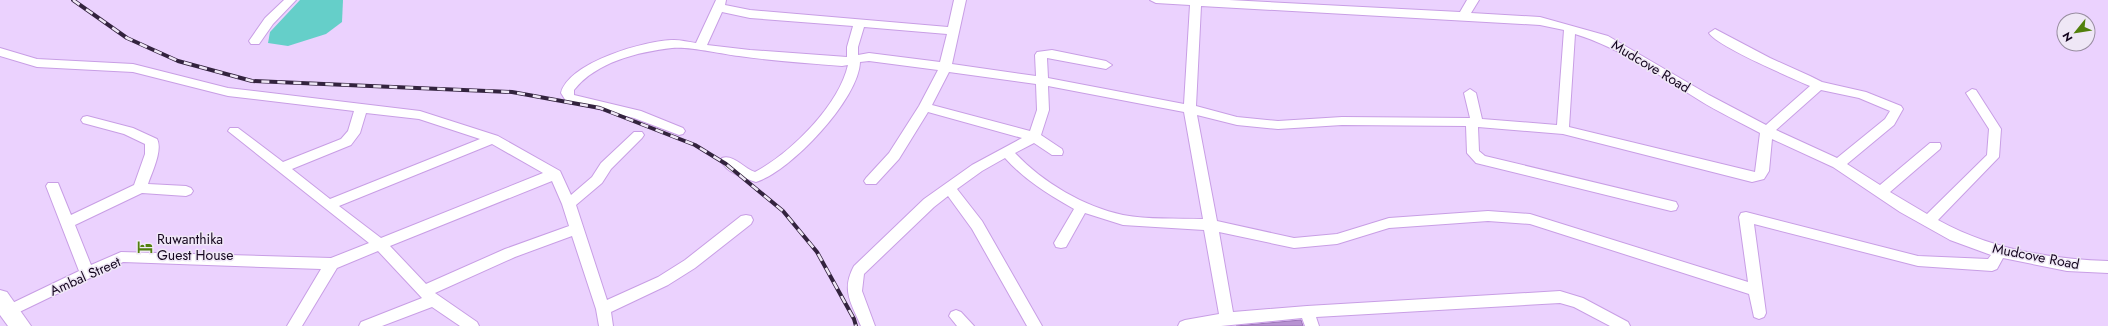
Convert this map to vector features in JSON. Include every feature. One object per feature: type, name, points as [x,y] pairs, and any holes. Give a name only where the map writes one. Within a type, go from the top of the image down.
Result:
[{"type":"street","points":[[255,41],[269,21],[290,0]]},
{"type":"street","points":[[871,181],[894,156],[925,107],[945,67],[960,0]]},
{"type":"street","name":"Mudcove Road","points":[[1156,0],[1311,7],[1540,22],[1570,28],[1604,39],[1660,70],[1704,98],[1767,131],[1838,164],[1928,221],[1956,236],[1999,252],[2067,265],[2108,267]]},
{"type":"street","points":[[1463,18],[1473,0]]},
{"type":"street","points":[[1196,3],[1190,109],[1227,319]]},
{"type":"street","points":[[700,46],[719,4],[750,14],[953,31]]},
{"type":"street","points":[[727,161],[741,172],[753,177],[759,176],[782,159],[814,131],[834,109],[851,76],[855,59],[852,49],[860,23]]},
{"type":"street","points":[[1563,130],[1570,28]]},
{"type":"street","points":[[1715,33],[1753,56],[1819,85],[1862,95],[1897,109],[1890,122],[1838,164]]},
{"type":"street","points":[[679,131],[636,114],[570,98],[567,93],[568,89],[577,78],[589,69],[611,58],[664,45],[700,46],[750,54],[837,61],[868,57],[1041,81],[1190,109],[1236,121],[1278,124],[1342,121],[1474,122],[1563,130],[1752,177],[1759,176],[1762,171],[1767,131],[1819,85]]},
{"type":"street","points":[[0,52],[37,63],[133,68],[228,92],[420,115],[493,139],[555,174],[569,204],[603,309],[606,326]]},
{"type":"street","points":[[868,326],[853,290],[854,278],[860,270],[900,229],[929,203],[977,168],[1034,137],[1043,110],[1041,55],[1046,53],[1106,66]]},
{"type":"street","points":[[1470,93],[1474,122],[1473,153],[1481,160],[1671,206]]},
{"type":"street","points":[[1928,221],[1993,157],[1995,129],[1972,94]]},
{"type":"street","points":[[281,168],[346,142],[354,133],[361,107]]},
{"type":"street","points":[[925,107],[1034,137],[1057,152]]},
{"type":"street","points":[[87,120],[112,128],[140,134],[152,142],[151,154],[140,188]]},
{"type":"street","points":[[234,131],[379,244],[428,295],[472,326]]},
{"type":"street","points":[[569,204],[597,180],[606,166],[638,135]]},
{"type":"street","points":[[328,204],[493,139]]},
{"type":"street","points":[[1882,192],[1935,146]]},
{"type":"street","points":[[1007,152],[1019,165],[1052,190],[1082,207],[1123,220],[1210,226],[1294,243],[1337,239],[1389,223],[1488,216],[1530,219],[1757,291]]},
{"type":"street","points":[[294,326],[332,264],[555,174]]},
{"type":"street","points":[[53,186],[69,222],[87,273]]},
{"type":"street","points":[[69,222],[140,188],[186,191]]},
{"type":"street","points":[[950,189],[977,225],[1035,326]]},
{"type":"street","points":[[1061,243],[1082,207]]},
{"type":"street","points":[[1759,313],[1746,217],[1918,261],[1992,265],[1999,252]]},
{"type":"street","points":[[603,309],[663,281],[690,264],[746,220]]},
{"type":"street","points":[[366,326],[510,253],[577,229]]},
{"type":"street","name":"Ambal Street","points":[[10,312],[121,257],[332,264]]},
{"type":"street","points":[[1185,326],[1227,319],[1307,312],[1560,296],[1578,302],[1623,326]]},
{"type":"street","points":[[1307,312],[1312,326]]},
{"type":"shaded area","points":[[300,0],[343,0],[342,22],[326,34],[288,46],[268,43],[270,32]]},
{"type":"building","points":[[1301,320],[1303,326],[1236,326]]},
{"type":"railway","points":[[73,0],[127,38],[178,61],[252,81],[512,92],[600,108],[695,145],[726,164],[783,211],[817,252],[854,319],[856,326]]},
{"type":"place","name":"Ruwanthika Guest House","points":[[145,247]]}]
